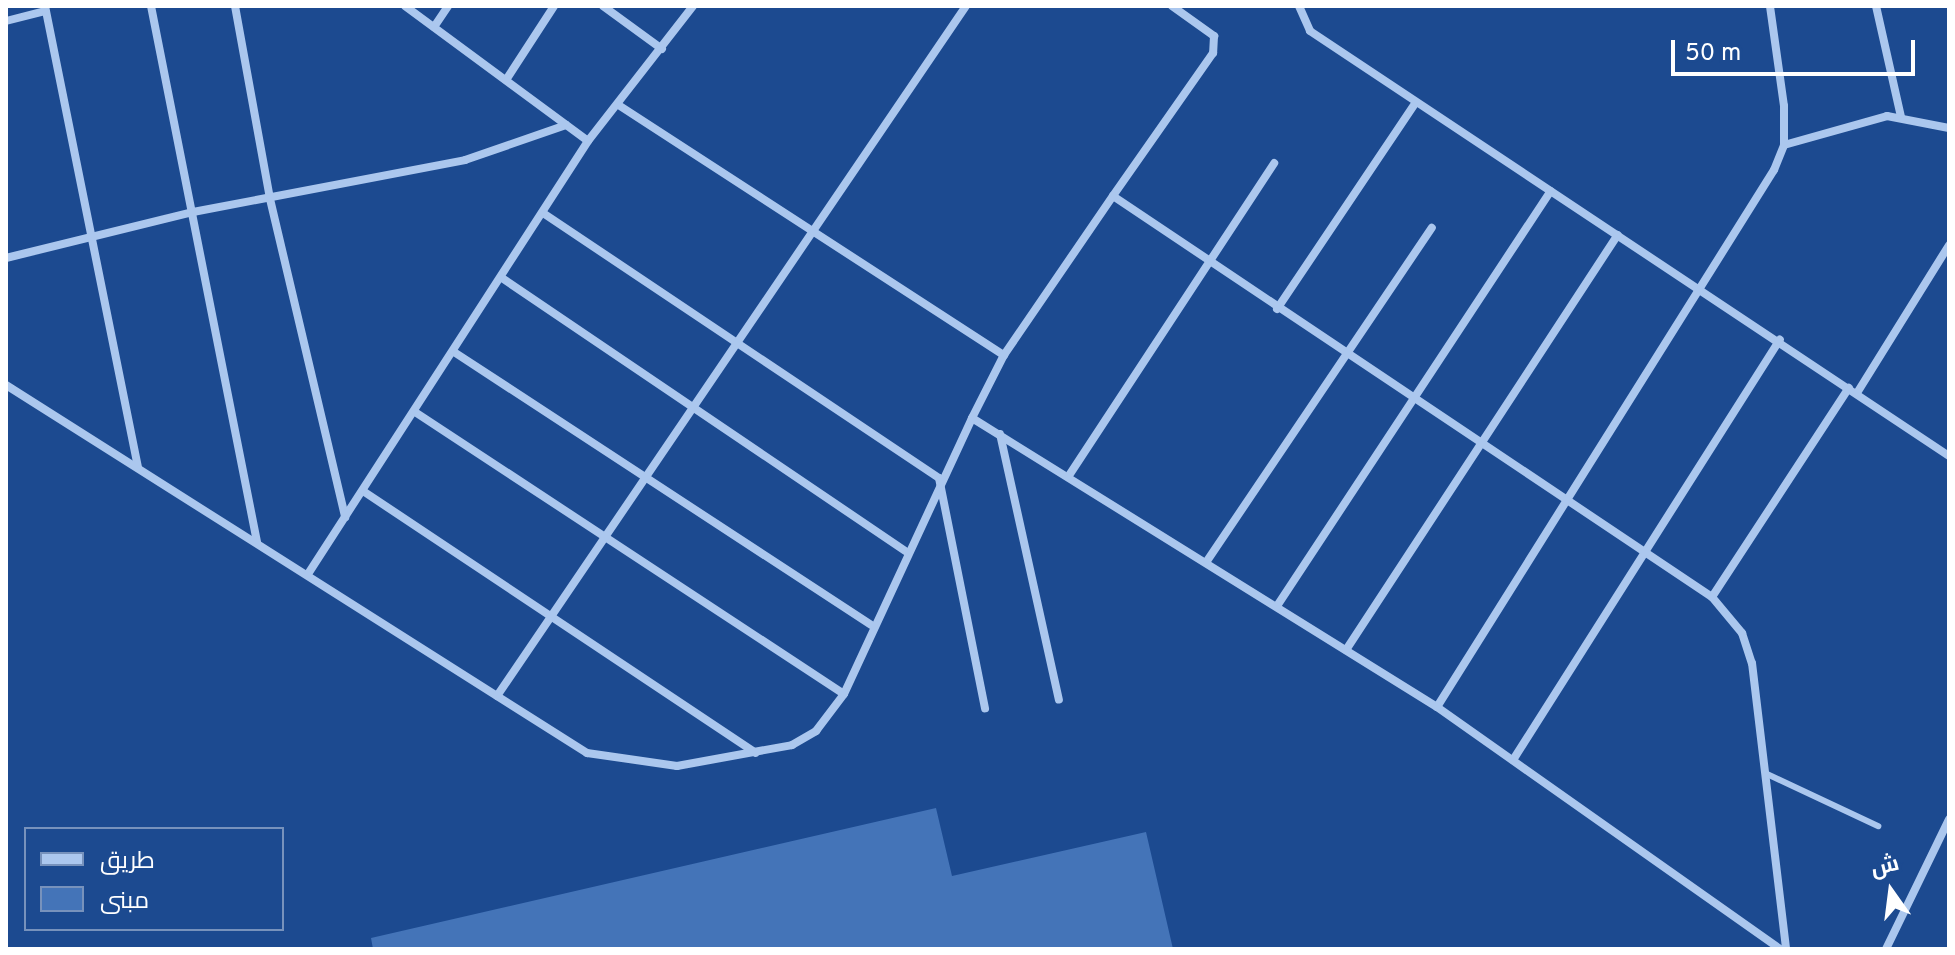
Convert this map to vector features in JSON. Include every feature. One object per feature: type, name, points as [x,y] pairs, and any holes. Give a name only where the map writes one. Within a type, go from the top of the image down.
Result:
[{"type":"street","points":[[151,6],[257,542]]},
{"type":"street","points":[[235,6],[270,199],[345,517]]},
{"type":"street","points":[[405,6],[588,141]]},
{"type":"street","points":[[434,27],[448,6]]},
{"type":"street","points":[[506,80],[554,6]]},
{"type":"street","points":[[603,6],[662,49]]},
{"type":"street","points":[[308,574],[588,141],[620,106],[693,6]]},
{"type":"street","points":[[497,696],[966,6]]},
{"type":"street","points":[[6,385],[587,753],[631,763],[677,766],[792,745],[816,731],[844,694],[871,625],[939,478],[1004,355],[1213,53],[1214,36],[1172,6]]},
{"type":"street","points":[[1299,6],[1310,31],[1780,340],[1949,456]]},
{"type":"street","points":[[1437,707],[1701,290],[1784,145],[1770,6]]},
{"type":"street","points":[[1876,6],[1901,117]]},
{"type":"street","points":[[6,21],[45,9],[87,238],[138,467]]},
{"type":"street","points":[[1277,309],[1416,102]]},
{"type":"street","points":[[620,106],[1004,355]]},
{"type":"street","points":[[1784,145],[1850,124],[1901,117],[1949,128]]},
{"type":"street","points":[[6,258],[193,212],[465,160],[566,125]]},
{"type":"street","points":[[1070,474],[1274,163]]},
{"type":"street","points":[[1277,606],[1551,191]]},
{"type":"street","points":[[1113,196],[1209,264],[1649,552],[1712,597],[1742,633],[1752,663],[1786,949]]},
{"type":"street","points":[[543,213],[939,478],[985,708]]},
{"type":"street","points":[[1207,561],[1432,228]]},
{"type":"street","points":[[1346,650],[1618,235]]},
{"type":"street","points":[[1712,597],[1949,245]]},
{"type":"street","points":[[502,278],[691,410],[905,551]]},
{"type":"street","points":[[1513,760],[1649,552],[1780,340]]},
{"type":"street","points":[[454,352],[871,625]]},
{"type":"street","points":[[415,412],[603,539],[844,694]]},
{"type":"street","points":[[972,418],[1070,474],[1437,707],[1780,949]]},
{"type":"street","points":[[1000,434],[1059,700]]},
{"type":"street","points":[[363,491],[552,614],[756,753]]},
{"type":"street","points":[[1886,949],[1949,819]]},
{"type":"lane","points":[[1767,774],[1878,826]]},
{"type":"building","points":[[936,808],[952,876],[1146,832],[1173,949],[373,949],[371,938]]}]
